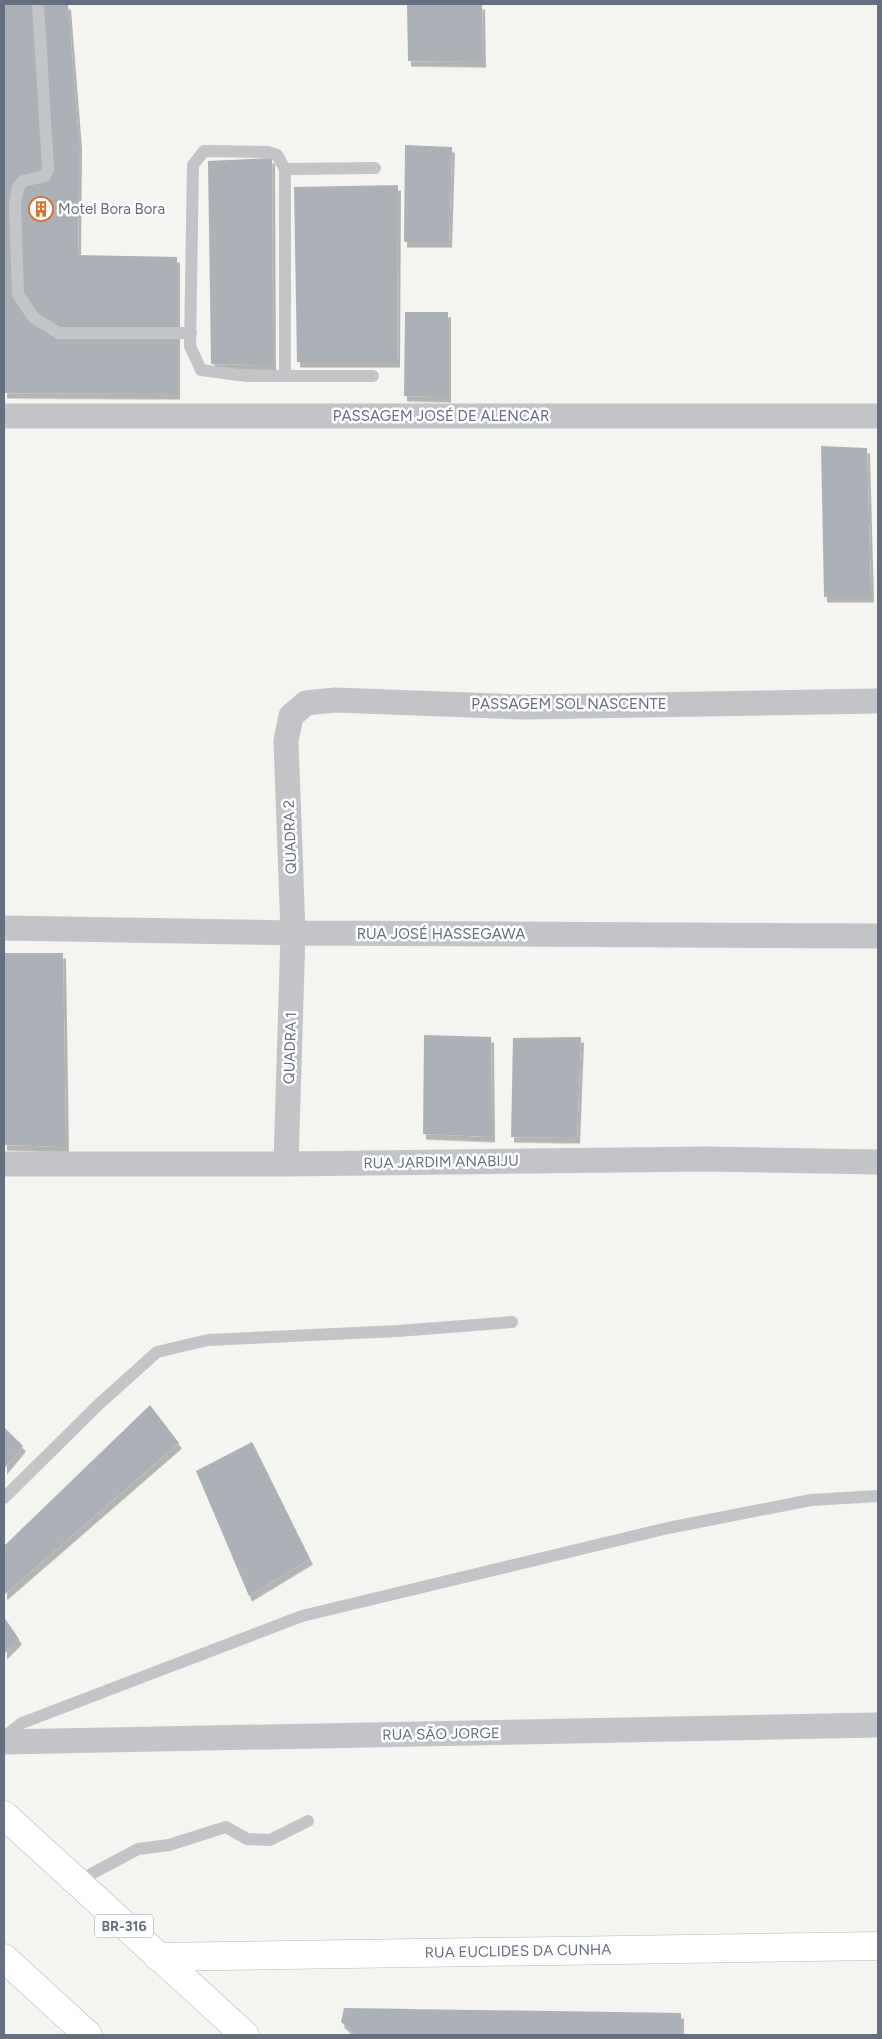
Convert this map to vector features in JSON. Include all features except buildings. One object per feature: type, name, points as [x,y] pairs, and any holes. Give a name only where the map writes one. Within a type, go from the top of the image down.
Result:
[{"type":"main road","name":"BR-316","points":[[4,1815],[245,2035]]},
{"type":"main road","name":"RUA EUCLIDES DA CUNHA","points":[[158,1957],[878,1946]]},
{"type":"main road","points":[[4,1958],[88,2035]]},
{"type":"street","name":"PASSAGEM JOSÉ DE ALENCAR","points":[[4,416],[878,416]]},
{"type":"street","name":"PASSAGEM SOL NASCENTE","points":[[286,741],[291,716],[306,703],[335,700],[523,706],[878,702]]},
{"type":"street","name":"QUADRA 2","points":[[286,741],[294,933]]},
{"type":"street","name":"RUA JOSÉ HASSEGAWA","points":[[4,928],[294,933],[878,936]]},
{"type":"street","name":"QUADRA 1","points":[[286,1164],[294,933]]},
{"type":"street","name":"RUA JARDIM ANABIJU","points":[[4,1164],[286,1164],[707,1159],[878,1162]]},
{"type":"street","name":"RUA SÃO JORGE","points":[[4,1742],[878,1725]]},
{"type":"lane","points":[[38,4],[48,169],[46,176],[23,181],[18,187],[15,204],[18,295],[34,318],[59,333],[191,333]]},
{"type":"lane","points":[[285,376],[285,169],[278,155],[268,152],[204,151],[193,165],[190,346],[200,370],[246,376],[285,376],[373,376]]},
{"type":"lane","points":[[285,169],[374,168]]},
{"type":"lane","points":[[4,1498],[98,1405],[157,1352],[208,1340],[398,1331],[512,1322]]},
{"type":"lane","points":[[4,1737],[22,1723],[302,1616],[668,1528],[811,1500],[878,1496]]},
{"type":"lane","points":[[76,1882],[138,1849],[169,1845],[226,1827],[247,1839],[270,1840],[308,1820]]},
{"type":"place","name":"Motel Bora Bora","points":[[41,209]]}]
